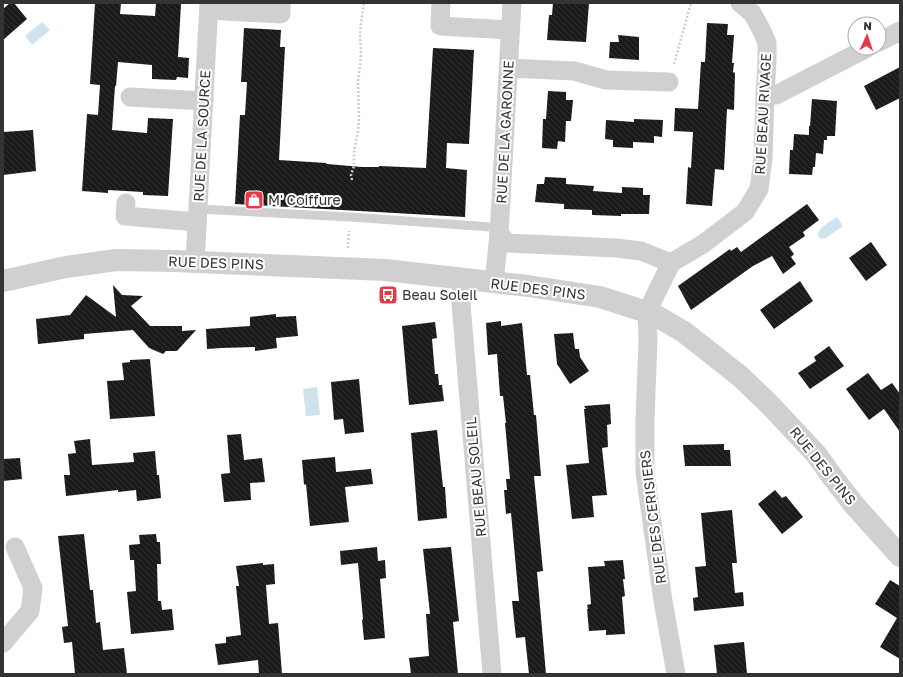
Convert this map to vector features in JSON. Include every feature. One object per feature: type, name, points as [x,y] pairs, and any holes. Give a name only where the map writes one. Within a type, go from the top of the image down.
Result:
[{"type":"street","name":"RUE DE LA SOURCE","points":[[195,262],[209,7],[281,14],[281,3]]},
{"type":"street","points":[[441,3],[440,26],[510,30]]},
{"type":"street","name":"RUE DE LA GARONNE","points":[[494,283],[499,234],[504,123],[509,68],[512,3]]},
{"type":"street","name":"RUE BEAU RIVAGE","points":[[671,263],[703,244],[745,212],[759,189],[763,158],[767,42],[752,13],[740,3]]},
{"type":"street","points":[[887,38],[900,31]]},
{"type":"street","points":[[765,95],[776,95],[852,56]]},
{"type":"street","points":[[509,68],[574,71],[606,80],[669,82]]},
{"type":"street","points":[[130,97],[204,101]]},
{"type":"street","points":[[126,202],[126,216],[198,216]]},
{"type":"street","points":[[499,234],[508,243],[616,248],[641,251],[671,263],[647,312]]},
{"type":"street","name":"RUE DES PINS","points":[[3,281],[66,267],[116,260],[195,262],[405,272],[600,297],[653,314],[684,332],[741,377],[770,405],[816,454],[855,506],[900,556]]},
{"type":"street","name":"RUE BEAU SOLEIL","points":[[462,279],[460,297],[492,674]]},
{"type":"street","name":"RUE DES CERISIERS","points":[[647,312],[648,341],[645,419],[645,472],[663,601],[676,674]]},
{"type":"street","points":[[3,643],[30,611],[33,588],[14,547]]},
{"type":"lane","points":[[198,216],[350,217],[491,227],[499,234]]},
{"type":"path","points":[[352,180],[351,175],[354,166],[354,152],[359,125],[358,81],[360,66],[360,23],[364,3]]},
{"type":"path","points":[[669,82],[691,3]]},
{"type":"path","points":[[346,268],[350,217]]},
{"type":"water","points":[[42,22],[50,30],[32,45],[25,36]]},
{"type":"water","points":[[837,217],[843,226],[826,238],[821,239],[818,236],[820,230]]},
{"type":"water","points":[[317,387],[320,415],[306,416],[303,389]]},
{"type":"building","points":[[10,3],[14,3],[27,19],[3,40],[3,9]]},
{"type":"building","points":[[95,3],[121,3],[120,14],[155,16],[156,3],[181,4],[178,57],[189,58],[188,78],[177,77],[176,80],[152,79],[152,65],[118,62],[112,130],[147,133],[148,118],[173,119],[168,196],[143,195],[143,192],[108,190],[108,193],[82,191],[87,114],[98,115],[100,85],[90,84]]},
{"type":"building","points":[[553,3],[589,3],[586,42],[547,40],[549,15],[552,15]]},
{"type":"building","points":[[707,23],[728,24],[727,35],[734,35],[732,63],[734,63],[733,72],[735,73],[734,110],[727,109],[724,170],[715,169],[712,206],[686,204],[688,167],[691,168],[693,132],[674,131],[675,108],[698,109],[701,62],[705,62]]},
{"type":"building","points":[[244,28],[281,30],[280,47],[285,47],[279,160],[362,167],[379,166],[426,168],[433,48],[474,50],[469,144],[447,143],[446,168],[467,170],[465,217],[235,204],[240,115],[245,115],[247,82],[241,82]]},
{"type":"building","points":[[618,35],[639,37],[639,60],[609,58],[610,42],[619,42]]},
{"type":"building","points":[[900,67],[900,98],[876,110],[864,86]]},
{"type":"building","points":[[548,91],[566,92],[566,100],[573,100],[571,121],[566,121],[565,142],[558,141],[557,149],[542,148],[543,119],[546,119]]},
{"type":"building","points":[[812,99],[837,101],[835,136],[827,136],[827,140],[824,140],[823,154],[816,153],[815,167],[813,167],[812,175],[789,174],[790,150],[793,150],[794,134],[809,135]]},
{"type":"building","points":[[634,119],[663,120],[662,137],[654,136],[654,143],[633,142],[633,148],[613,147],[613,140],[605,139],[606,120],[634,122]]},
{"type":"building","points":[[33,130],[36,171],[3,175],[3,132]]},
{"type":"building","points":[[545,177],[566,178],[566,184],[594,186],[593,191],[622,193],[622,187],[643,188],[643,195],[650,195],[649,214],[621,214],[621,216],[592,215],[592,210],[564,209],[564,204],[535,202],[537,184],[544,184]]},
{"type":"building","points":[[807,204],[819,220],[803,232],[805,236],[789,247],[794,254],[791,257],[796,264],[783,274],[772,256],[753,266],[691,310],[678,286],[730,249],[731,251],[737,247],[741,252]]},
{"type":"building","points":[[871,242],[887,265],[866,281],[849,258]]},
{"type":"building","points":[[800,281],[813,301],[774,329],[760,310]]},
{"type":"building","points":[[113,285],[122,295],[143,296],[131,306],[150,326],[182,326],[182,331],[196,330],[177,351],[166,351],[163,354],[149,348],[133,330],[84,334],[84,339],[38,344],[36,319],[70,315],[86,295],[116,317]]},
{"type":"building","points":[[276,314],[276,317],[296,316],[298,336],[276,338],[277,348],[255,351],[255,347],[207,349],[206,329],[250,326],[250,317]]},
{"type":"building","points":[[501,321],[501,326],[522,323],[527,375],[530,375],[534,415],[536,415],[541,476],[534,476],[543,571],[537,572],[546,674],[529,674],[525,637],[516,638],[512,601],[519,601],[511,513],[506,514],[504,490],[507,490],[506,479],[510,479],[506,423],[503,396],[500,396],[497,354],[488,355],[486,323]]},
{"type":"building","points":[[435,322],[437,338],[432,339],[435,374],[438,374],[439,385],[442,385],[444,401],[409,405],[402,326]]},
{"type":"building","points":[[573,333],[575,349],[579,349],[580,357],[589,371],[570,384],[557,364],[554,334]]},
{"type":"building","points":[[829,346],[844,366],[810,389],[798,373],[816,361],[814,357]]},
{"type":"building","points":[[150,359],[155,416],[110,419],[107,381],[124,380],[122,363],[130,362],[130,360]]},
{"type":"building","points":[[868,373],[881,390],[892,383],[900,394],[900,432],[884,409],[869,420],[846,389]]},
{"type":"building","points":[[359,379],[364,432],[345,434],[343,419],[334,420],[331,382]]},
{"type":"building","points":[[610,404],[611,424],[607,425],[608,447],[602,448],[607,495],[592,496],[594,517],[572,519],[566,465],[589,463],[584,409],[586,409],[584,406]]},
{"type":"building","points":[[437,430],[443,487],[445,487],[447,518],[418,521],[411,433]]},
{"type":"building","points":[[241,434],[244,460],[262,458],[265,482],[250,483],[251,500],[224,502],[221,474],[230,473],[227,435]]},
{"type":"building","points":[[90,439],[92,465],[134,462],[133,453],[155,451],[161,498],[137,501],[136,490],[118,492],[118,490],[66,496],[64,475],[70,475],[68,454],[76,453],[74,441]]},
{"type":"building","points":[[724,444],[724,450],[730,450],[731,466],[685,466],[683,445]]},
{"type":"building","points":[[335,457],[336,472],[371,469],[373,484],[345,487],[349,522],[310,526],[302,460]]},
{"type":"building","points":[[20,458],[22,479],[3,481],[3,459]]},
{"type":"building","points":[[775,490],[782,498],[786,496],[803,517],[782,534],[758,504]]},
{"type":"building","points":[[732,510],[737,563],[732,563],[735,593],[743,592],[744,606],[694,611],[693,598],[698,597],[695,567],[706,566],[701,513]]},
{"type":"building","points":[[84,534],[90,590],[93,590],[96,623],[100,622],[103,650],[124,648],[127,674],[75,674],[72,642],[64,643],[62,627],[68,626],[58,536]]},
{"type":"building","points":[[156,534],[157,542],[160,542],[161,564],[157,564],[158,601],[161,601],[162,610],[172,609],[174,630],[131,634],[127,592],[136,591],[134,560],[130,560],[129,545],[140,544],[139,535]]},
{"type":"building","points":[[377,547],[378,561],[385,560],[386,578],[380,579],[385,638],[364,640],[358,563],[341,565],[340,551]]},
{"type":"building","points":[[451,547],[459,621],[453,622],[458,674],[411,674],[409,658],[429,656],[426,614],[430,614],[423,549]]},
{"type":"building","points":[[623,560],[625,596],[622,597],[625,634],[606,635],[606,630],[589,631],[587,605],[591,604],[588,567],[605,566],[604,561]]},
{"type":"building","points":[[263,563],[263,565],[274,564],[275,584],[266,585],[269,624],[278,623],[282,674],[259,674],[258,660],[218,665],[215,644],[226,643],[226,637],[241,635],[236,586],[239,586],[236,566]]},
{"type":"building","points":[[890,580],[900,586],[900,659],[880,647],[897,618],[875,604]]},
{"type":"building","points":[[744,642],[747,674],[717,674],[714,645]]},
{"type":"place","name":"M' Coiffure","points":[[254,200]]},
{"type":"place","name":"Beau Soleil","points":[[388,295]]}]
